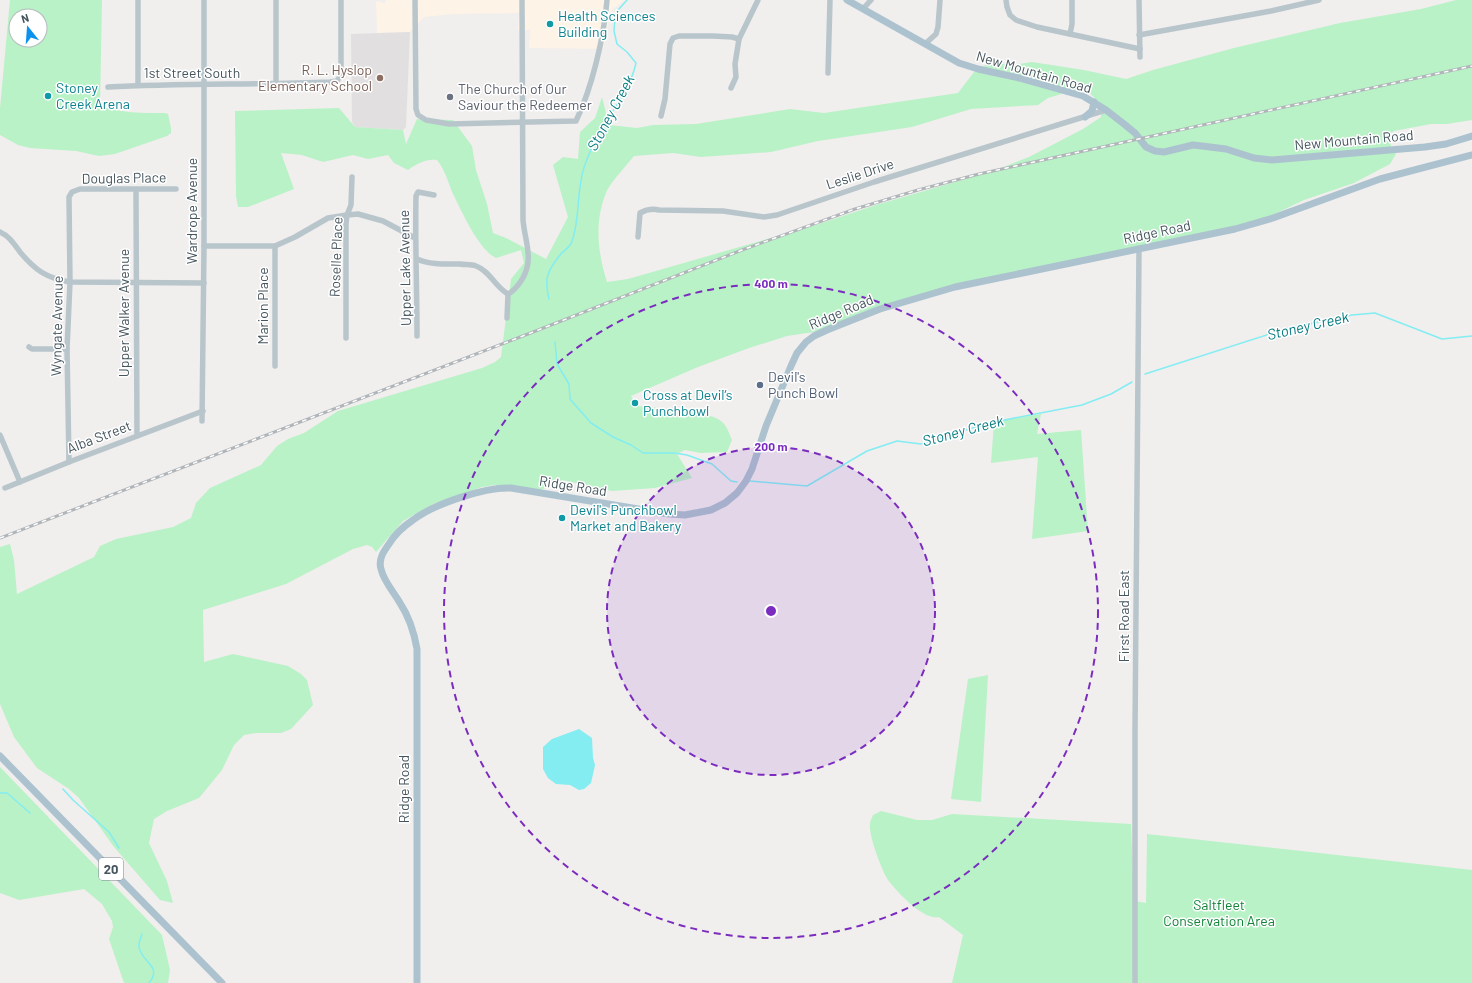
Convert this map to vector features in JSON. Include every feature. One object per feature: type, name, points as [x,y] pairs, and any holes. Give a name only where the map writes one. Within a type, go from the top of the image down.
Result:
[{"type":"main road","name":"New Mountain Road","points":[[847,0],[959,63],[1083,96],[1106,110],[1135,133],[1146,147],[1155,151],[1164,152],[1193,145],[1226,149],[1254,158],[1272,160],[1425,147],[1446,144],[1472,136]]},
{"type":"main road","points":[[1085,117],[1091,113],[1094,108],[1094,102]]},
{"type":"main road","name":"Ridge Road","points":[[417,983],[417,649],[412,626],[408,616],[386,582],[380,563],[384,550],[402,528],[413,519],[432,509],[476,492],[500,488],[511,488],[669,514],[685,515],[711,510],[725,503],[737,493],[746,481],[752,469],[766,426],[797,353],[806,342],[814,336],[880,309],[955,287],[1236,228],[1273,218],[1380,179],[1472,155]]},
{"type":"main road","name":"20","points":[[0,756],[222,983]]},
{"type":"street","points":[[138,0],[138,85]]},
{"type":"street","name":"Wardrope Avenue","points":[[202,421],[205,84],[204,0]]},
{"type":"street","points":[[276,0],[276,84]]},
{"type":"street","name":"1st Street South","points":[[108,87],[138,85],[276,84],[337,81],[341,75],[341,0]]},
{"type":"street","points":[[415,0],[416,109],[418,115],[426,120],[449,124],[576,121],[586,95],[595,64],[605,21],[607,0]]},
{"type":"street","points":[[508,294],[515,290],[526,274],[529,266],[528,248],[523,220],[522,0]]},
{"type":"street","points":[[731,88],[736,77],[735,64],[738,39],[758,0]]},
{"type":"street","points":[[828,73],[830,0]]},
{"type":"street","points":[[863,9],[871,0]]},
{"type":"street","points":[[924,44],[936,34],[940,0]]},
{"type":"street","points":[[1006,0],[1010,15],[1016,20],[1037,27],[1140,49]]},
{"type":"street","points":[[1070,34],[1072,24],[1072,0]]},
{"type":"street","points":[[1139,0],[1140,57]]},
{"type":"street","points":[[1139,35],[1319,0]]},
{"type":"street","points":[[661,116],[668,77],[670,44],[673,38],[679,36],[713,36],[732,37],[738,39]]},
{"type":"street","name":"Leslie Drive","points":[[638,237],[640,213],[645,210],[653,208],[659,210],[723,211],[764,217],[777,215],[874,182],[1106,110]]},
{"type":"street","name":"Roselle Place","points":[[346,338],[346,224],[347,215],[351,206],[352,177]]},
{"type":"street","name":"Douglas Place","points":[[72,192],[80,189],[176,189]]},
{"type":"street","name":"Upper Walker Avenue","points":[[136,190],[136,436]]},
{"type":"street","name":"Wyngate Avenue","points":[[69,462],[69,198],[72,192]]},
{"type":"street","name":"Upper Lake Avenue","points":[[417,336],[417,259],[415,238],[417,193],[434,195]]},
{"type":"street","points":[[204,246],[274,246],[295,237],[328,218],[358,214],[383,221],[415,238]]},
{"type":"street","points":[[0,232],[11,240],[39,272],[50,278],[70,282],[204,283]]},
{"type":"street","name":"Marion Place","points":[[274,246],[275,366]]},
{"type":"street","name":"First Road East","points":[[1135,983],[1135,716],[1140,249]]},
{"type":"street","points":[[417,259],[433,264],[475,266],[485,271],[503,292],[508,294]]},
{"type":"street","points":[[507,318],[508,294]]},
{"type":"street","points":[[29,347],[32,349],[68,349]]},
{"type":"street","name":"Alba Street","points":[[5,488],[203,411]]},
{"type":"street","points":[[0,435],[20,482]]},
{"type":"shaded area","points":[[386,0],[624,0],[611,11],[603,49],[529,48],[530,30],[518,30],[519,13],[455,14],[424,17],[410,32],[377,33],[376,1],[385,3]]},
{"type":"shaded area","name":"R. L. Hyslop Elementary School","points":[[410,32],[406,127],[403,130],[355,127],[352,122],[351,34]]},
{"type":"green space","points":[[10,0],[102,0],[100,106],[140,113],[165,113],[168,114],[171,128],[171,133],[167,136],[115,154],[99,156],[76,151],[30,148],[18,145],[0,135],[0,108],[8,22],[8,48],[48,48],[48,8],[9,8]]},
{"type":"green space","points":[[1456,0],[1472,0],[1472,120],[1447,124],[1431,124],[1394,131],[1389,135],[1391,146],[1396,154],[1390,164],[1354,183],[1304,200],[1252,225],[939,289],[827,330],[787,336],[749,348],[698,367],[631,396],[638,406],[694,412],[715,418],[725,425],[732,440],[727,452],[700,453],[685,450],[677,454],[692,478],[655,488],[612,491],[562,480],[541,490],[495,485],[482,487],[435,503],[403,521],[376,552],[372,547],[367,545],[353,549],[286,584],[203,610],[204,662],[233,654],[288,666],[301,674],[307,680],[313,705],[291,729],[281,733],[256,733],[244,735],[234,745],[222,770],[199,798],[167,811],[154,819],[149,843],[167,881],[173,903],[160,900],[114,847],[79,798],[69,789],[37,768],[14,737],[0,704],[0,547],[10,544],[14,560],[17,594],[94,557],[100,546],[116,539],[173,527],[191,518],[196,503],[210,488],[261,465],[277,446],[288,439],[304,433],[338,411],[482,368],[495,362],[501,357],[511,279],[524,263],[521,250],[496,258],[483,247],[466,220],[437,160],[425,161],[408,170],[394,163],[388,155],[368,159],[353,155],[323,162],[302,155],[281,153],[294,189],[248,207],[238,207],[236,196],[235,111],[339,108],[355,127],[403,130],[406,144],[417,119],[453,120],[472,146],[476,170],[487,204],[493,233],[506,238],[546,259],[568,217],[553,165],[563,157],[578,159],[580,132],[595,118],[602,97],[609,125],[637,128],[653,125],[696,124],[790,109],[824,113],[958,93],[974,72],[991,62],[1012,65],[1032,62],[1084,70],[1126,79],[1153,70],[1234,48],[1340,23],[1421,9]],"holes":[[[1082,88],[1096,100],[1100,108],[1101,117],[1083,129],[1029,157],[996,170],[876,205],[816,225],[628,279],[607,282],[601,260],[599,238],[602,204],[608,189],[634,156],[673,153],[701,157],[771,152],[818,141],[912,127],[971,109],[1038,105],[1048,98]]]},
{"type":"green space","points":[[1041,414],[1037,434],[1081,430],[1088,531],[1032,539],[1038,457],[991,463],[994,422]]},
{"type":"green space","points":[[988,675],[981,802],[951,799],[968,679]]},
{"type":"green space","points":[[0,767],[162,935],[170,970],[168,983],[124,983],[109,939],[113,927],[112,921],[102,904],[84,889],[19,900],[0,893]]},
{"type":"green space","name":"Saltfleet Conservation Area","points":[[881,811],[917,820],[932,820],[952,814],[1131,824],[1134,901],[1146,903],[1147,834],[1472,870],[1472,983],[952,983],[963,935],[939,917],[926,915],[919,910],[904,898],[888,880],[876,852],[870,829],[870,822],[873,815]]},
{"type":"water","points":[[579,729],[592,738],[593,758],[595,765],[591,783],[584,789],[579,790],[570,785],[556,784],[548,778],[543,769],[543,747],[552,739]]},
{"type":"waterway","name":"Stoney Creek","points":[[549,299],[547,286],[549,271],[560,255],[570,245],[574,234],[583,170],[595,140],[622,97],[633,75],[636,63],[627,52],[617,44],[614,31],[615,18],[619,9],[627,0]]},
{"type":"waterway","name":"Stoney Creek","points":[[1145,374],[1285,329],[1352,315],[1375,313],[1442,339],[1472,336]]},
{"type":"waterway","name":"Stoney Creek","points":[[555,342],[557,364],[569,384],[570,399],[591,423],[643,453],[674,453],[687,455],[712,464],[731,481],[737,482]]},
{"type":"waterway","name":"Stoney Creek","points":[[750,481],[807,486],[867,451],[897,441],[921,444],[989,423],[1082,405],[1111,394],[1132,382]]},
{"type":"waterway","points":[[63,789],[73,800],[109,832],[119,848]]},
{"type":"waterway","points":[[0,793],[7,793],[30,813]]},
{"type":"waterway","points":[[142,934],[139,947],[143,957],[153,968],[154,972],[149,983]]},
{"type":"railway","points":[[0,538],[742,250],[855,209],[979,174],[1472,66]]},
{"type":"place","name":"Health Sciences Building","points":[[550,24]]},
{"type":"place","name":"R. L. Hyslop Elementary School","points":[[380,78]]},
{"type":"place","name":"Stoney Creek Arena","points":[[48,96]]},
{"type":"place","name":"The Church of Our Saviour the Redeemer","points":[[450,97]]},
{"type":"place","name":"Devil's Punch Bowl","points":[[760,385]]},
{"type":"place","name":"Cross at Devil’s Punchbowl","points":[[635,403]]},
{"type":"place","name":"Devil's Punchbowl Market and Bakery","points":[[562,518]]}]
